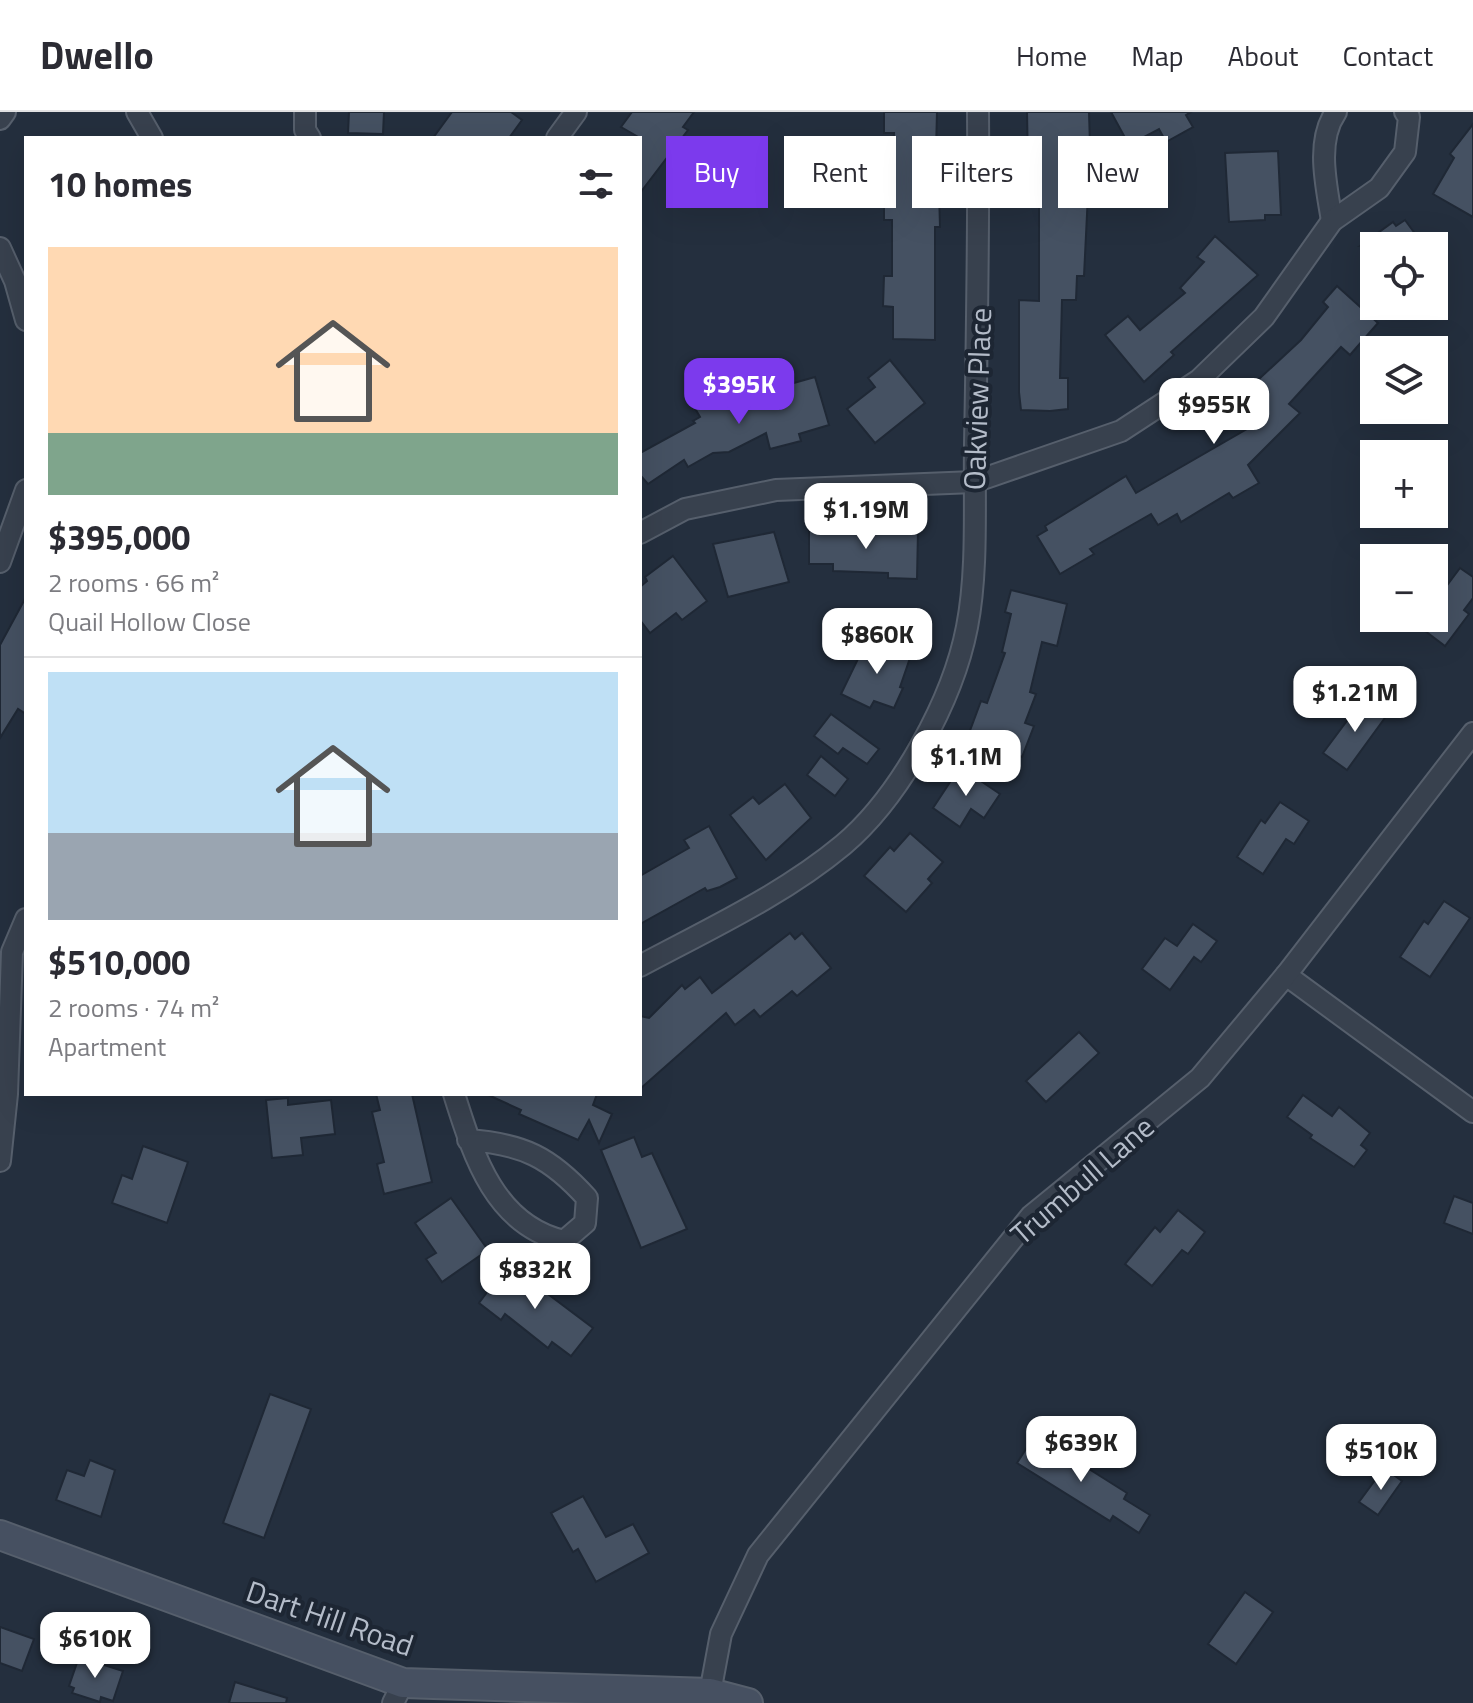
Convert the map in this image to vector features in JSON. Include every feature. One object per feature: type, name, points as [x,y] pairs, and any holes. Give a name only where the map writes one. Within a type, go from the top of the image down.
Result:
[{"type":"main road","name":"Dart Hill Road","points":[[0,1535],[398,1693],[710,1693],[748,1703]]},
{"type":"street","points":[[0,119],[5,112]]},
{"type":"street","points":[[137,112],[151,136]]},
{"type":"street","points":[[558,136],[576,112]]},
{"type":"street","name":"Oakview Place","points":[[642,965],[794,881],[845,843],[899,781],[936,719],[967,627],[980,290],[978,112]]},
{"type":"street","points":[[1332,221],[1323,165],[1331,119],[1336,112]]},
{"type":"street","points":[[642,532],[685,509],[776,490],[974,482],[1121,431],[1199,380],[1264,317],[1332,221],[1379,188],[1405,152],[1409,117],[1405,112]]},
{"type":"street","points":[[0,248],[15,281],[24,313]]},
{"type":"street","points":[[0,562],[24,496]]},
{"type":"street","name":"Trumbull Lane","points":[[710,1693],[721,1634],[758,1555],[1031,1216],[1200,1078],[1286,975],[1473,733]]},
{"type":"street","points":[[0,1161],[17,1092],[13,952],[24,924]]},
{"type":"street","points":[[1286,975],[1473,1112]]},
{"type":"street","points":[[455,1096],[468,1140],[476,1164],[510,1210],[540,1235],[564,1241],[585,1223],[587,1198],[561,1169],[508,1143],[468,1140]]},
{"type":"building","points":[[349,112],[384,112],[383,134],[348,133]]},
{"type":"building","points":[[452,112],[511,112],[522,120],[510,136],[434,136]]},
{"type":"building","points":[[632,112],[694,112],[683,127],[688,130],[683,136],[666,136],[666,159],[642,190],[642,136],[621,127]]},
{"type":"building","points":[[884,112],[937,112],[936,136],[912,136],[912,208],[939,208],[940,227],[935,227],[935,340],[893,339],[893,307],[883,306],[884,276],[892,276],[892,220],[884,220],[884,208],[896,208],[896,136],[894,133],[884,133]]},
{"type":"building","points":[[1027,112],[1089,112],[1090,136],[1058,136],[1058,208],[1087,208],[1084,276],[1077,276],[1076,300],[1062,300],[1060,378],[1068,378],[1068,409],[1021,410],[1019,300],[1039,301],[1039,208],[1042,208],[1042,136],[1027,136]]},
{"type":"building","points":[[1111,112],[1191,112],[1186,115],[1193,127],[1168,141],[1168,136],[1163,136],[1159,129],[1146,136],[1124,136]]},
{"type":"building","points":[[1473,124],[1473,217],[1433,194],[1454,158],[1450,154]]},
{"type":"building","points":[[1278,151],[1281,215],[1265,215],[1265,220],[1229,222],[1225,153]]},
{"type":"building","points":[[1405,220],[1414,232],[1379,232],[1393,222],[1396,226]]},
{"type":"building","points":[[1215,236],[1258,275],[1171,352],[1174,355],[1144,382],[1105,335],[1128,316],[1140,330],[1185,293],[1180,288],[1204,262],[1197,257]]},
{"type":"building","points":[[1337,286],[1360,307],[1360,320],[1375,320],[1378,323],[1367,336],[1360,336],[1360,344],[1350,355],[1341,347],[1289,404],[1300,413],[1248,465],[1259,483],[1233,498],[1229,493],[1181,522],[1177,514],[1158,525],[1151,514],[1090,549],[1094,554],[1060,574],[1037,536],[1047,530],[1045,526],[1126,476],[1136,493],[1252,426],[1231,405],[1301,340],[1328,307],[1323,302]]},
{"type":"building","points":[[890,360],[925,403],[875,443],[847,409],[875,387],[868,378]]},
{"type":"building","points":[[815,377],[829,425],[799,434],[801,441],[770,449],[766,433],[729,452],[713,453],[688,467],[684,460],[648,484],[642,477],[642,452],[695,423],[693,421],[700,417],[693,405],[719,391],[726,402]]},
{"type":"building","points":[[809,528],[918,531],[917,579],[888,578],[888,573],[833,571],[833,564],[809,564]]},
{"type":"building","points":[[774,532],[789,582],[728,597],[713,544]]},
{"type":"building","points":[[673,556],[707,601],[682,620],[676,613],[650,633],[642,623],[642,585],[647,581],[645,577]]},
{"type":"building","points":[[1460,568],[1473,577],[1473,598],[1464,610],[1469,614],[1445,646],[1426,632],[1448,632],[1448,584]]},
{"type":"building","points":[[1011,590],[1067,604],[1057,646],[1042,642],[1030,692],[1036,694],[1025,723],[1034,726],[1022,757],[968,736],[981,701],[987,703],[1005,653],[1002,652],[1011,614],[1005,612]]},
{"type":"building","points":[[24,601],[24,713],[18,709],[0,738],[0,645]]},
{"type":"building","points":[[868,638],[910,658],[900,687],[903,688],[894,708],[874,701],[870,708],[841,694]]},
{"type":"building","points":[[1364,698],[1387,715],[1347,770],[1323,753]]},
{"type":"building","points":[[831,714],[879,749],[867,764],[843,748],[838,754],[814,736]]},
{"type":"building","points":[[821,756],[848,779],[835,796],[807,775]]},
{"type":"building","points":[[960,767],[1000,794],[984,818],[971,809],[960,827],[933,808]]},
{"type":"building","points":[[785,784],[811,818],[766,860],[730,815],[753,797],[759,804]]},
{"type":"building","points":[[1280,802],[1309,821],[1294,844],[1286,839],[1263,874],[1237,857],[1261,820],[1265,823]]},
{"type":"building","points":[[709,826],[737,878],[720,887],[707,891],[705,888],[642,923],[642,875],[689,848],[684,840]]},
{"type":"building","points":[[910,833],[943,862],[928,879],[932,883],[906,912],[864,876],[890,847],[894,851]]},
{"type":"building","points":[[1444,901],[1470,918],[1430,977],[1400,957],[1424,921],[1428,924]]},
{"type":"building","points":[[1193,924],[1217,941],[1201,962],[1194,957],[1170,990],[1142,969],[1165,938],[1177,946]]},
{"type":"building","points":[[790,933],[795,939],[802,933],[831,968],[797,996],[792,991],[760,1017],[754,1010],[735,1025],[726,1013],[642,1087],[642,1016],[649,1018],[682,985],[685,989],[700,977],[712,993]]},
{"type":"building","points":[[1079,1032],[1099,1053],[1046,1102],[1026,1081]]},
{"type":"building","points":[[1303,1095],[1332,1116],[1339,1107],[1370,1133],[1361,1145],[1367,1150],[1354,1167],[1310,1138],[1312,1135],[1287,1117]]},
{"type":"building","points":[[376,1096],[412,1096],[432,1182],[384,1194],[377,1164],[384,1162],[372,1112],[380,1110]]},
{"type":"building","points":[[490,1096],[596,1096],[593,1105],[612,1114],[599,1143],[589,1120],[578,1140],[519,1114],[521,1110]]},
{"type":"building","points":[[288,1098],[288,1105],[331,1100],[335,1134],[301,1138],[303,1155],[272,1158],[266,1100]]},
{"type":"building","points":[[634,1137],[642,1157],[652,1153],[687,1229],[641,1248],[601,1150]]},
{"type":"building","points":[[143,1146],[188,1162],[167,1223],[112,1203],[122,1175],[132,1179]]},
{"type":"building","points":[[1454,1196],[1473,1203],[1473,1234],[1444,1223]]},
{"type":"building","points":[[451,1198],[488,1250],[442,1282],[426,1259],[436,1253],[415,1223]]},
{"type":"building","points":[[1178,1210],[1205,1232],[1188,1254],[1182,1250],[1152,1286],[1125,1264],[1155,1227],[1160,1232]]},
{"type":"building","points":[[508,1264],[593,1328],[571,1356],[552,1342],[548,1348],[505,1314],[501,1320],[479,1303]]},
{"type":"building","points":[[270,1394],[311,1409],[264,1538],[223,1523]]},
{"type":"building","points":[[1035,1435],[1127,1493],[1124,1499],[1150,1515],[1139,1533],[1113,1516],[1110,1521],[1017,1463]]},
{"type":"building","points":[[90,1460],[115,1470],[101,1517],[56,1500],[67,1470],[84,1476]]},
{"type":"building","points":[[1384,1468],[1402,1481],[1378,1515],[1359,1502]]},
{"type":"building","points":[[583,1496],[606,1537],[633,1524],[649,1553],[596,1582],[578,1549],[573,1552],[551,1513]]},
{"type":"building","points":[[1245,1592],[1273,1612],[1236,1664],[1208,1644]]},
{"type":"building","points":[[0,1627],[34,1639],[22,1671],[0,1663]]},
{"type":"building","points":[[79,1657],[123,1671],[113,1701],[101,1697],[100,1702],[72,1693],[74,1688],[69,1686]]},
{"type":"building","points":[[235,1682],[287,1698],[286,1703],[229,1703]]}]
